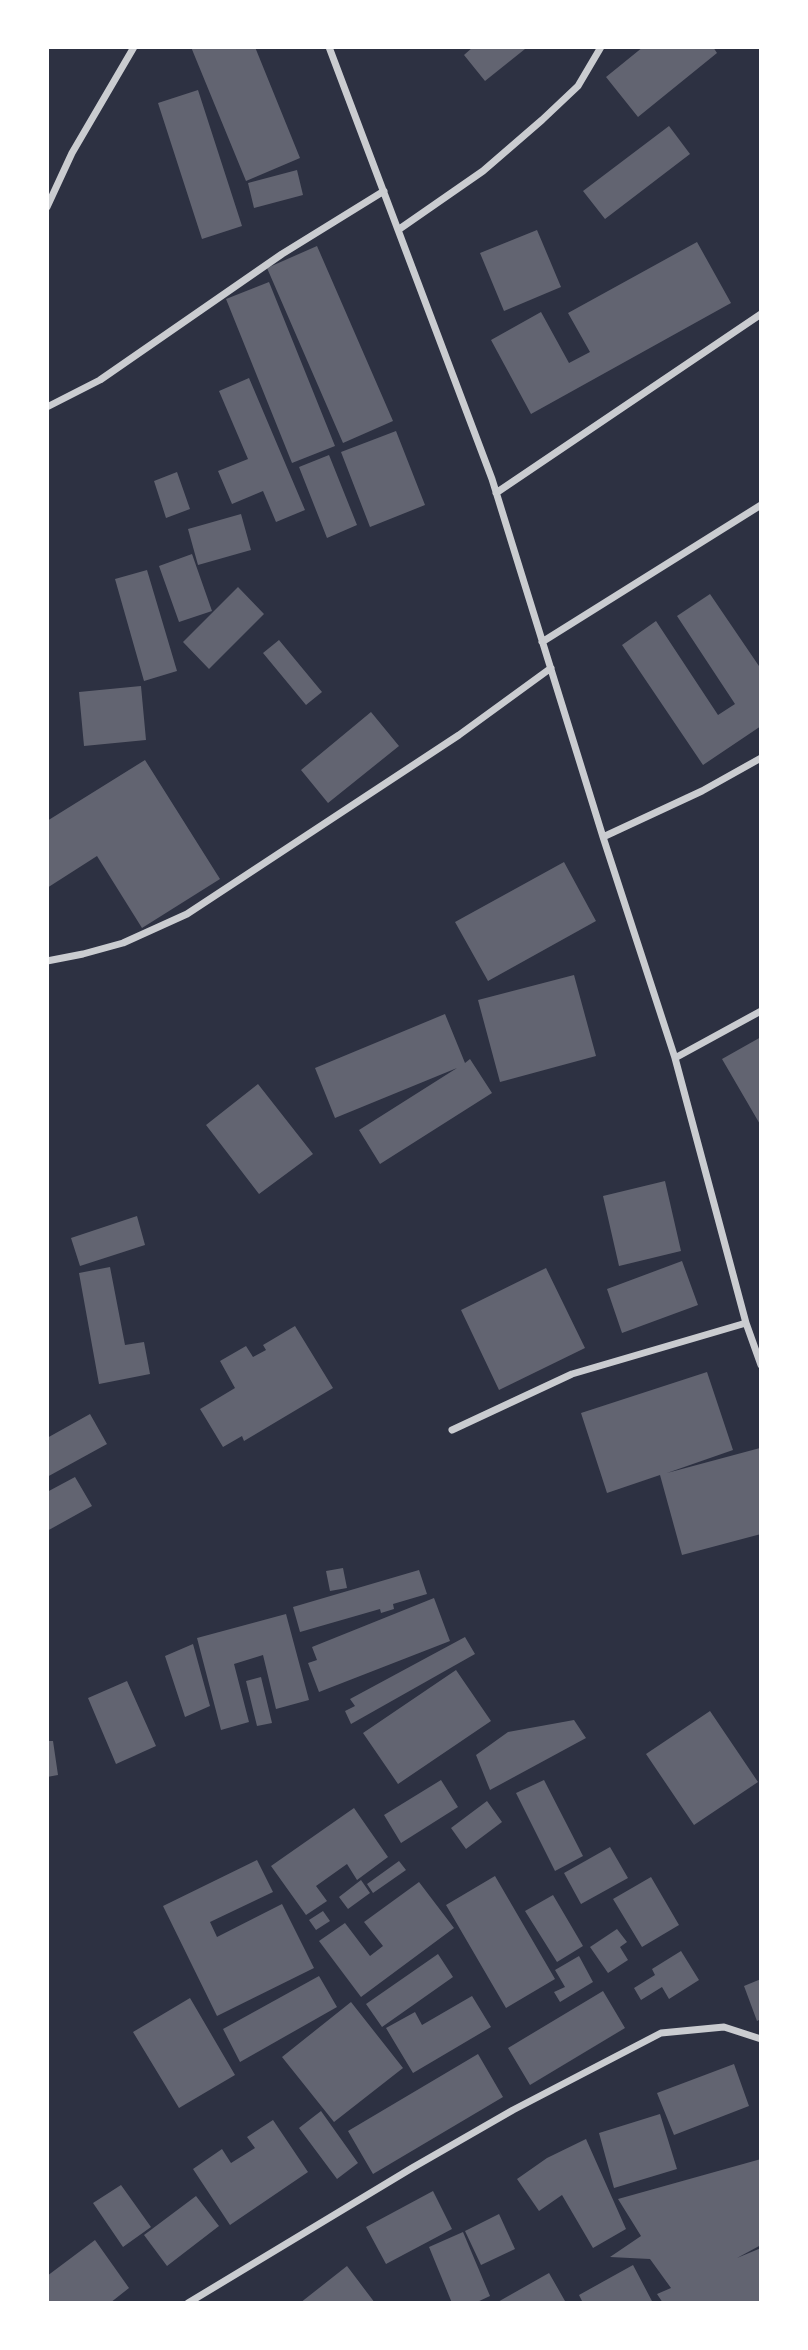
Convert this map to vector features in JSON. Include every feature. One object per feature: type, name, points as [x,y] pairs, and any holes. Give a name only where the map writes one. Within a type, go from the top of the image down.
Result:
[{"type":"street","points":[[47,206],[72,153],[134,47]]},
{"type":"street","points":[[329,47],[496,493],[675,1058],[746,1323],[761,1365]]},
{"type":"street","points":[[398,230],[483,171],[542,120],[578,86],[601,47]]},
{"type":"street","points":[[47,407],[100,380],[282,254],[384,191]]},
{"type":"street","points":[[496,493],[761,314]]},
{"type":"street","points":[[542,642],[761,505]]},
{"type":"street","points":[[47,961],[122,943],[187,914],[459,736],[551,668]]},
{"type":"street","points":[[603,837],[702,791],[761,758]]},
{"type":"street","points":[[675,1058],[761,1011]]},
{"type":"street","points":[[452,1430],[572,1374],[746,1323]]},
{"type":"street","points":[[188,2303],[513,2110],[661,2034],[724,2028],[761,2039]]},
{"type":"building","points":[[191,47],[255,47],[300,158],[246,181]]},
{"type":"building","points":[[473,47],[525,49],[485,81],[464,55]]},
{"type":"building","points":[[643,47],[713,47],[717,53],[638,117],[606,77]]},
{"type":"building","points":[[198,90],[242,226],[202,239],[158,103]]},
{"type":"building","points":[[669,126],[690,154],[605,219],[583,191]]},
{"type":"building","points":[[297,170],[303,195],[254,208],[248,183]]},
{"type":"building","points":[[537,230],[561,287],[504,311],[480,253]]},
{"type":"building","points":[[697,242],[731,303],[531,414],[491,340],[541,312],[569,363],[590,352],[568,313]]},
{"type":"building","points":[[317,246],[393,421],[343,443],[267,268]]},
{"type":"building","points":[[269,282],[335,446],[292,463],[226,299]]},
{"type":"building","points":[[249,378],[305,510],[276,522],[263,491],[232,504],[218,471],[248,459],[219,391]]},
{"type":"building","points":[[396,431],[425,505],[370,527],[341,452]]},
{"type":"building","points":[[329,455],[357,525],[327,538],[299,467]]},
{"type":"building","points":[[177,472],[190,509],[166,518],[154,481]]},
{"type":"building","points":[[241,514],[251,550],[198,565],[188,529]]},
{"type":"building","points":[[192,554],[212,611],[179,622],[159,566]]},
{"type":"building","points":[[147,570],[177,671],[144,681],[115,579]]},
{"type":"building","points":[[238,587],[264,614],[209,669],[183,642]]},
{"type":"building","points":[[710,594],[761,669],[761,726],[703,765],[622,645],[656,621],[718,715],[735,704],[677,616]]},
{"type":"building","points":[[279,640],[322,692],[306,705],[263,653]]},
{"type":"building","points":[[141,686],[146,740],[84,746],[79,692]]},
{"type":"building","points":[[371,712],[399,746],[328,803],[301,770]]},
{"type":"building","points":[[145,760],[220,879],[142,928],[97,856],[47,888],[47,821]]},
{"type":"building","points":[[564,862],[596,921],[488,981],[455,922]]},
{"type":"building","points":[[574,975],[596,1056],[500,1082],[478,1000]]},
{"type":"building","points":[[445,1014],[465,1063],[470,1059],[492,1093],[380,1164],[359,1130],[457,1068],[335,1118],[315,1068]]},
{"type":"building","points":[[761,1037],[761,1126],[722,1059]]},
{"type":"building","points":[[258,1084],[313,1154],[259,1194],[206,1125]]},
{"type":"building","points":[[665,1181],[681,1251],[619,1266],[603,1196]]},
{"type":"building","points":[[137,1216],[145,1245],[80,1266],[71,1238]]},
{"type":"building","points":[[682,1261],[698,1305],[622,1333],[607,1289]]},
{"type":"building","points":[[110,1267],[125,1345],[144,1342],[150,1374],[99,1384],[79,1273]]},
{"type":"building","points":[[546,1268],[585,1348],[499,1390],[461,1310]]},
{"type":"building","points":[[295,1326],[333,1388],[244,1441],[242,1436],[223,1447],[200,1409],[235,1388],[220,1361],[246,1346],[253,1357],[266,1350],[263,1345]]},
{"type":"building","points":[[707,1372],[733,1450],[667,1473],[760,1448],[761,1534],[682,1555],[660,1475],[607,1493],[581,1413]]},
{"type":"building","points":[[90,1414],[107,1444],[47,1477],[47,1438]]},
{"type":"building","points":[[75,1477],[92,1506],[47,1531],[47,1492]]},
{"type":"building","points":[[343,1568],[347,1588],[330,1591],[326,1571]]},
{"type":"building","points":[[419,1570],[427,1594],[393,1604],[394,1609],[381,1613],[380,1609],[300,1632],[293,1607]]},
{"type":"building","points":[[434,1598],[450,1641],[319,1692],[308,1663],[317,1660],[312,1647]]},
{"type":"building","points":[[286,1614],[309,1700],[276,1709],[263,1655],[234,1664],[249,1722],[221,1730],[197,1638]]},
{"type":"building","points":[[465,1637],[475,1654],[351,1724],[345,1711],[355,1706],[350,1699]]},
{"type":"building","points":[[193,1644],[210,1706],[185,1717],[165,1656]]},
{"type":"building","points":[[456,1670],[491,1721],[398,1784],[363,1733]]},
{"type":"building","points":[[261,1677],[272,1723],[257,1726],[246,1681]]},
{"type":"building","points":[[127,1681],[156,1746],[116,1764],[88,1698]]},
{"type":"building","points":[[710,1711],[758,1782],[694,1825],[646,1754]]},
{"type":"building","points":[[574,1720],[586,1738],[490,1790],[476,1755],[508,1732]]},
{"type":"building","points":[[47,1741],[53,1741],[58,1775],[47,1777]]},
{"type":"building","points":[[441,1780],[458,1807],[401,1843],[384,1815]]},
{"type":"building","points":[[544,1780],[583,1856],[555,1871],[516,1793]]},
{"type":"building","points":[[487,1801],[502,1822],[466,1849],[451,1828]]},
{"type":"building","points":[[354,1808],[388,1857],[357,1880],[347,1864],[316,1886],[327,1901],[306,1915],[271,1866]]},
{"type":"building","points":[[610,1847],[628,1878],[581,1904],[564,1873]]},
{"type":"building","points":[[257,1860],[273,1892],[210,1922],[217,1937],[282,1904],[314,1968],[217,2016],[163,1906]]},
{"type":"building","points":[[399,1861],[406,1870],[373,1893],[367,1884]]},
{"type":"building","points":[[495,1876],[555,1979],[506,2008],[446,1905]]},
{"type":"building","points":[[651,1877],[679,1925],[642,1947],[613,1899]]},
{"type":"building","points":[[361,1880],[370,1893],[348,1909],[339,1897]]},
{"type":"building","points":[[419,1882],[454,1928],[361,1997],[319,1941],[345,1923],[370,1956],[383,1946],[364,1922]]},
{"type":"building","points":[[553,1895],[583,1946],[557,1962],[525,1911]]},
{"type":"building","points":[[323,1911],[330,1921],[316,1930],[309,1920]]},
{"type":"building","points":[[617,1929],[627,1942],[620,1947],[628,1960],[608,1973],[590,1947]]},
{"type":"building","points":[[681,1951],[699,1980],[669,1999],[662,1987],[641,2000],[634,1988],[655,1975],[652,1969]]},
{"type":"building","points":[[438,1954],[453,1977],[382,2027],[366,2004]]},
{"type":"building","points":[[579,1956],[593,1982],[560,2002],[554,1992],[565,1987],[555,1970]]},
{"type":"building","points":[[319,1976],[337,2007],[240,2062],[223,2029]]},
{"type":"building","points":[[761,1979],[761,2019],[757,2021],[744,1986]]},
{"type":"building","points":[[603,1991],[625,2028],[530,2085],[508,2048]]},
{"type":"building","points":[[472,1996],[491,2027],[413,2073],[386,2028],[415,2012],[422,2025]]},
{"type":"building","points":[[190,1998],[235,2075],[179,2108],[133,2032]]},
{"type":"building","points":[[351,2002],[403,2068],[334,2122],[282,2057]]},
{"type":"building","points":[[478,2054],[503,2097],[373,2174],[348,2131]]},
{"type":"building","points":[[734,2064],[749,2106],[674,2135],[657,2093]]},
{"type":"building","points":[[321,2111],[358,2163],[337,2179],[299,2128]]},
{"type":"building","points":[[660,2114],[677,2169],[614,2188],[599,2133]]},
{"type":"building","points":[[273,2120],[308,2172],[230,2225],[193,2169],[222,2149],[231,2163],[255,2148],[247,2137]]},
{"type":"building","points":[[586,2139],[626,2229],[593,2248],[562,2195],[539,2211],[517,2179],[547,2158]]},
{"type":"building","points":[[761,2159],[761,2245],[737,2258],[761,2248],[761,2303],[663,2303],[657,2294],[671,2288],[650,2259],[610,2257],[641,2236],[618,2199]]},
{"type":"building","points":[[121,2185],[151,2227],[123,2247],[93,2203]]},
{"type":"building","points":[[433,2191],[452,2229],[386,2264],[366,2227]]},
{"type":"building","points":[[196,2196],[219,2226],[167,2266],[144,2235]]},
{"type":"building","points":[[499,2214],[515,2249],[481,2265],[465,2231]]},
{"type":"building","points":[[463,2232],[490,2296],[475,2303],[452,2303],[429,2247]]},
{"type":"building","points":[[95,2240],[129,2288],[110,2303],[47,2303],[47,2276]]},
{"type":"building","points":[[633,2265],[653,2303],[583,2303],[579,2295]]},
{"type":"building","points":[[347,2266],[375,2303],[300,2303]]},
{"type":"building","points":[[549,2273],[565,2301],[496,2303]]}]
